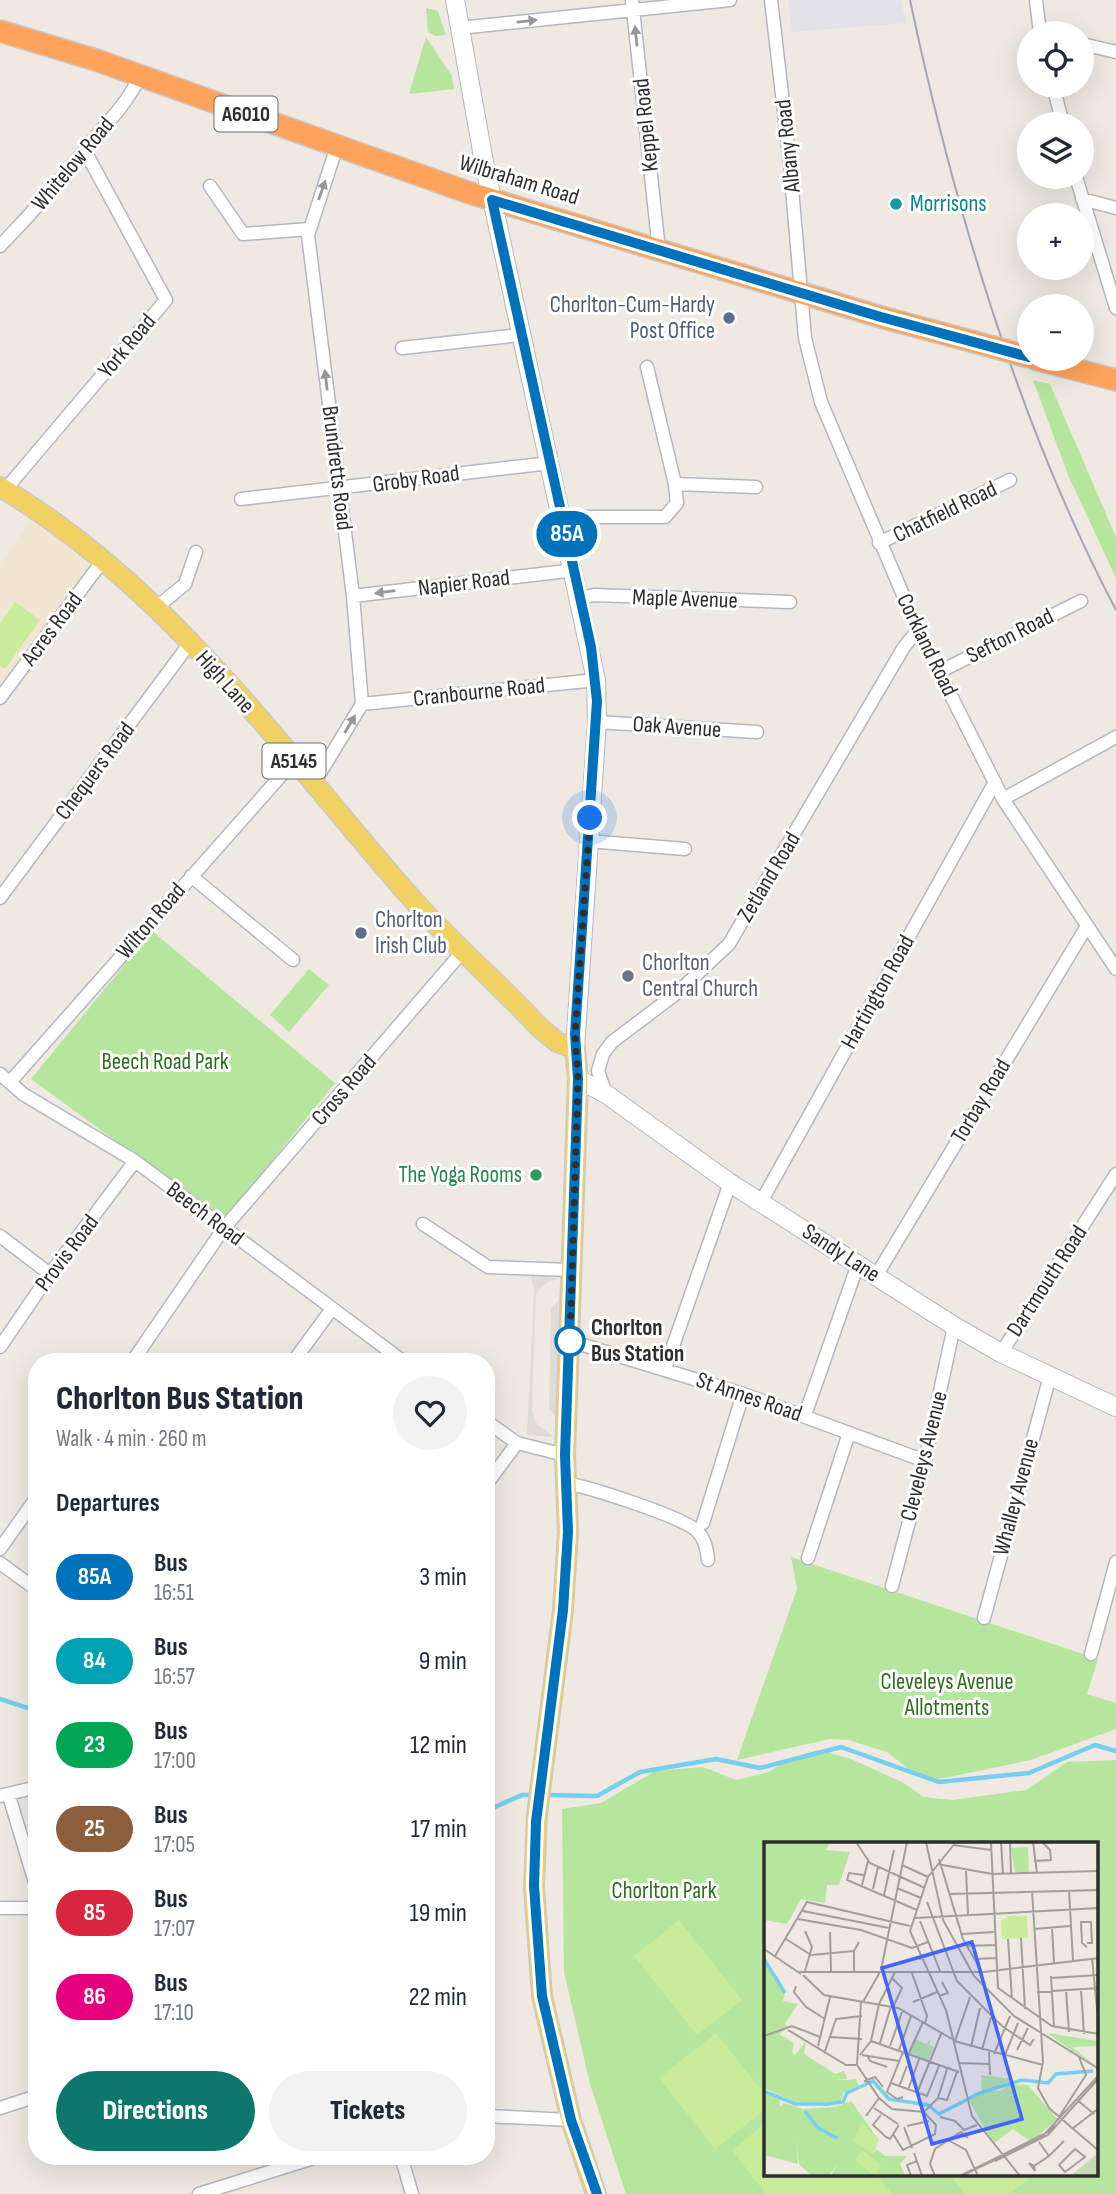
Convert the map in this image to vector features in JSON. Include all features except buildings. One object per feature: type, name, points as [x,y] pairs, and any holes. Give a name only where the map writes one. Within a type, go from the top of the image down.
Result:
[{"type":"highway","name":"Wilbraham Road","points":[[0,31],[139,76],[492,200],[802,293],[1017,354]]},
{"type":"highway","name":"Wilbraham Road","points":[[1082,371],[1116,380]]},
{"type":"main road","points":[[455,0],[492,200],[520,335],[575,569],[596,680],[597,722],[575,1049],[578,1079],[565,1455],[568,1532],[565,1579],[537,1815],[534,1886],[542,1996],[571,2120],[596,2194]]},
{"type":"main road","name":"High Lane","points":[[3,488],[104,559],[156,607],[314,783],[407,894],[540,1028],[557,1042],[575,1049]]},
{"type":"main road","name":"Sandy Lane","points":[[578,1079],[606,1094],[730,1183],[954,1326],[1001,1353],[1116,1407]]},
{"type":"street","points":[[459,28],[632,5],[730,0]]},
{"type":"street","name":"Albany Road","points":[[771,0],[802,293]]},
{"type":"street","points":[[1036,0],[1039,21]]},
{"type":"street","name":"Keppel Road","points":[[632,5],[659,250]]},
{"type":"street","points":[[1094,47],[1116,52]]},
{"type":"street","name":"Whitelow Road","points":[[0,246],[35,211],[130,96],[139,76]]},
{"type":"street","name":"Brundretts Road","points":[[337,146],[309,229],[353,596],[362,704]]},
{"type":"street","name":"York Road","points":[[3,488],[166,300],[85,151]]},
{"type":"street","points":[[210,186],[243,234],[309,229]]},
{"type":"street","points":[[1079,189],[1116,308]]},
{"type":"street","points":[[1082,200],[1116,208]]},
{"type":"street","name":"Corkland Road","points":[[802,293],[811,371],[879,543],[918,630],[1003,799],[1087,926],[1111,952],[1116,969]]},
{"type":"street","points":[[401,348],[520,335]]},
{"type":"street","points":[[563,517],[665,517],[677,503],[675,484],[647,367]]},
{"type":"street","name":"Groby Road","points":[[241,499],[550,463]]},
{"type":"street","name":"Chatfield Road","points":[[879,543],[1010,480]]},
{"type":"street","points":[[675,484],[756,487]]},
{"type":"street","points":[[156,607],[185,584],[196,551]]},
{"type":"street","name":"Acres Road","points":[[0,698],[104,559]]},
{"type":"street","name":"Napier Road","points":[[353,596],[575,569]]},
{"type":"street","name":"Maple Avenue","points":[[580,597],[594,595],[790,602]]},
{"type":"street","name":"Sefton Road","points":[[939,672],[1081,601]]},
{"type":"street","name":"Zetland Road","points":[[606,1094],[598,1071],[603,1054],[612,1042],[677,993],[729,944],[904,648],[918,630]]},
{"type":"street","name":"Chequers Road","points":[[0,898],[190,643]]},
{"type":"street","name":"Cranbourne Road","points":[[362,704],[596,680]]},
{"type":"street","points":[[314,783],[362,704]]},
{"type":"street","name":"Oak Avenue","points":[[597,722],[757,733]]},
{"type":"street","points":[[1003,799],[1116,737]]},
{"type":"street","name":"Wilton Road","points":[[5,1078],[294,761]]},
{"type":"street","name":"Hartington Road","points":[[761,1202],[995,782]]},
{"type":"street","points":[[588,841],[685,849]]},
{"type":"street","points":[[191,876],[293,960]]},
{"type":"street","name":"Torbay Road","points":[[876,1276],[1087,926]]},
{"type":"street","name":"Cross Road","points":[[138,1353],[224,1228],[463,951]]},
{"type":"street","name":"Beech Road","points":[[5,1078],[23,1094],[135,1161],[391,1353]]},
{"type":"street","name":"Provis Road","points":[[0,1347],[50,1274],[135,1161]]},
{"type":"street","name":"Dartmouth Road","points":[[1001,1353],[1116,1174]]},
{"type":"street","points":[[664,1369],[730,1183]]},
{"type":"street","points":[[423,1224],[488,1267],[571,1270]]},
{"type":"street","points":[[0,1236],[50,1274]]},
{"type":"street","points":[[805,1415],[858,1265]]},
{"type":"street","points":[[300,1353],[331,1310]]},
{"type":"street","name":"Cleveleys Avenue","points":[[892,1586],[925,1461],[954,1326]]},
{"type":"street","name":"St Annes Road","points":[[570,1341],[743,1394],[925,1461]]},
{"type":"street","name":"Whalley Avenue","points":[[984,1619],[1050,1376]]},
{"type":"street","points":[[703,1523],[743,1394]]},
{"type":"street","points":[[495,1427],[517,1443],[565,1455]]},
{"type":"street","points":[[808,1558],[849,1433]]},
{"type":"street","points":[[495,1473],[517,1443]]},
{"type":"street","points":[[565,1483],[588,1487],[690,1526],[705,1543],[708,1560]]},
{"type":"street","points":[[0,1549],[28,1510]]},
{"type":"street","points":[[1091,1654],[1116,1562]]},
{"type":"street","points":[[0,1563],[28,1583]]},
{"type":"street","points":[[28,1790],[5,1796],[28,1863]]},
{"type":"street","points":[[0,1908],[28,1908]]},
{"type":"street","points":[[0,2108],[28,2099]]},
{"type":"street","points":[[495,2116],[571,2120]]},
{"type":"street","points":[[200,2194],[292,2165]]},
{"type":"street","points":[[404,2165],[412,2194]]},
{"type":"shaded area","points":[[788,0],[901,0],[906,23],[792,32]]},
{"type":"shaded area","points":[[31,519],[92,564],[0,690],[0,566]]},
{"type":"shaded area","points":[[531,1276],[559,1278],[546,1283],[536,1294],[532,1410],[537,1424],[554,1437],[527,1435],[534,1289]]},
{"type":"shaded area","points":[[559,1300],[555,1415],[549,1409],[551,1308]]},
{"type":"green space","points":[[426,8],[438,11],[446,35],[435,36],[428,32]]},
{"type":"green space","points":[[426,37],[452,76],[454,89],[409,94]]},
{"type":"green space","points":[[1033,380],[1050,384],[1116,537],[1116,578],[1068,475]]},
{"type":"green space","points":[[15,602],[40,620],[5,669],[0,666],[0,623]]},
{"type":"green space","name":"Beech Road Park","points":[[152,931],[335,1083],[224,1220],[31,1079]]},
{"type":"green space","points":[[309,969],[329,985],[289,1032],[270,1015]]},
{"type":"green space","name":"Cleveleys Avenue Allotments","points":[[791,1557],[1098,1659],[1087,1694],[1116,1703],[1116,1729],[1031,1760],[939,1779],[919,1777],[887,1752],[848,1740],[830,1739],[737,1760],[797,1589]]},
{"type":"green space","name":"Chorlton Park","points":[[819,1750],[851,1759],[902,1782],[924,1797],[952,1800],[1026,1790],[1067,1762],[1116,1760],[1116,2194],[626,2194],[590,2084],[564,1972],[562,1809],[601,1803],[655,1771],[703,1767],[736,1780],[769,1772],[793,1757]]},
{"type":"green space","points":[[679,1920],[742,2000],[697,2035],[634,1956]]},
{"type":"green space","points":[[716,2033],[764,2093],[764,2111],[715,2149],[659,2078]]},
{"type":"green space","points":[[764,2125],[764,2176],[878,2176],[892,2194],[766,2194],[732,2150]]},
{"type":"green space","points":[[951,2176],[1033,2176],[1009,2194],[965,2194]]},
{"type":"waterway","points":[[0,1699],[28,1708]]},
{"type":"waterway","points":[[546,1795],[597,1796],[640,1772],[716,1759],[760,1768],[841,1747],[939,1782],[1029,1773],[1095,1745],[1116,1751]]},
{"type":"waterway","points":[[495,1807],[522,1795],[534,1795]]},
{"type":"tram line","points":[[910,0],[968,234],[993,312],[1049,466],[1116,610]]},
{"type":"bus line","name":"85A","points":[[597,2194],[571,2120],[542,1996],[534,1886],[537,1815],[563,1610],[568,1532],[565,1455],[578,1079],[575,1034],[583,952],[597,722],[596,680],[563,517],[513,305],[492,200],[881,317],[1017,354]]},
{"type":"place","name":"Morrisons","points":[[896,204]]},
{"type":"place","name":"Chorlton-Cum-Hardy Post Office","points":[[729,318]]},
{"type":"place","name":"Chorlton Irish Club","points":[[361,933]]},
{"type":"place","name":"Chorlton Central Church","points":[[628,976]]},
{"type":"place","name":"The Yoga Rooms","points":[[536,1175]]},
{"type":"place","name":"Chorlton Bus Station","points":[[570,1341]]},
{"type":"route","points":[[570,1341],[578,1079],[575,1034],[583,952],[590,818]]}]
